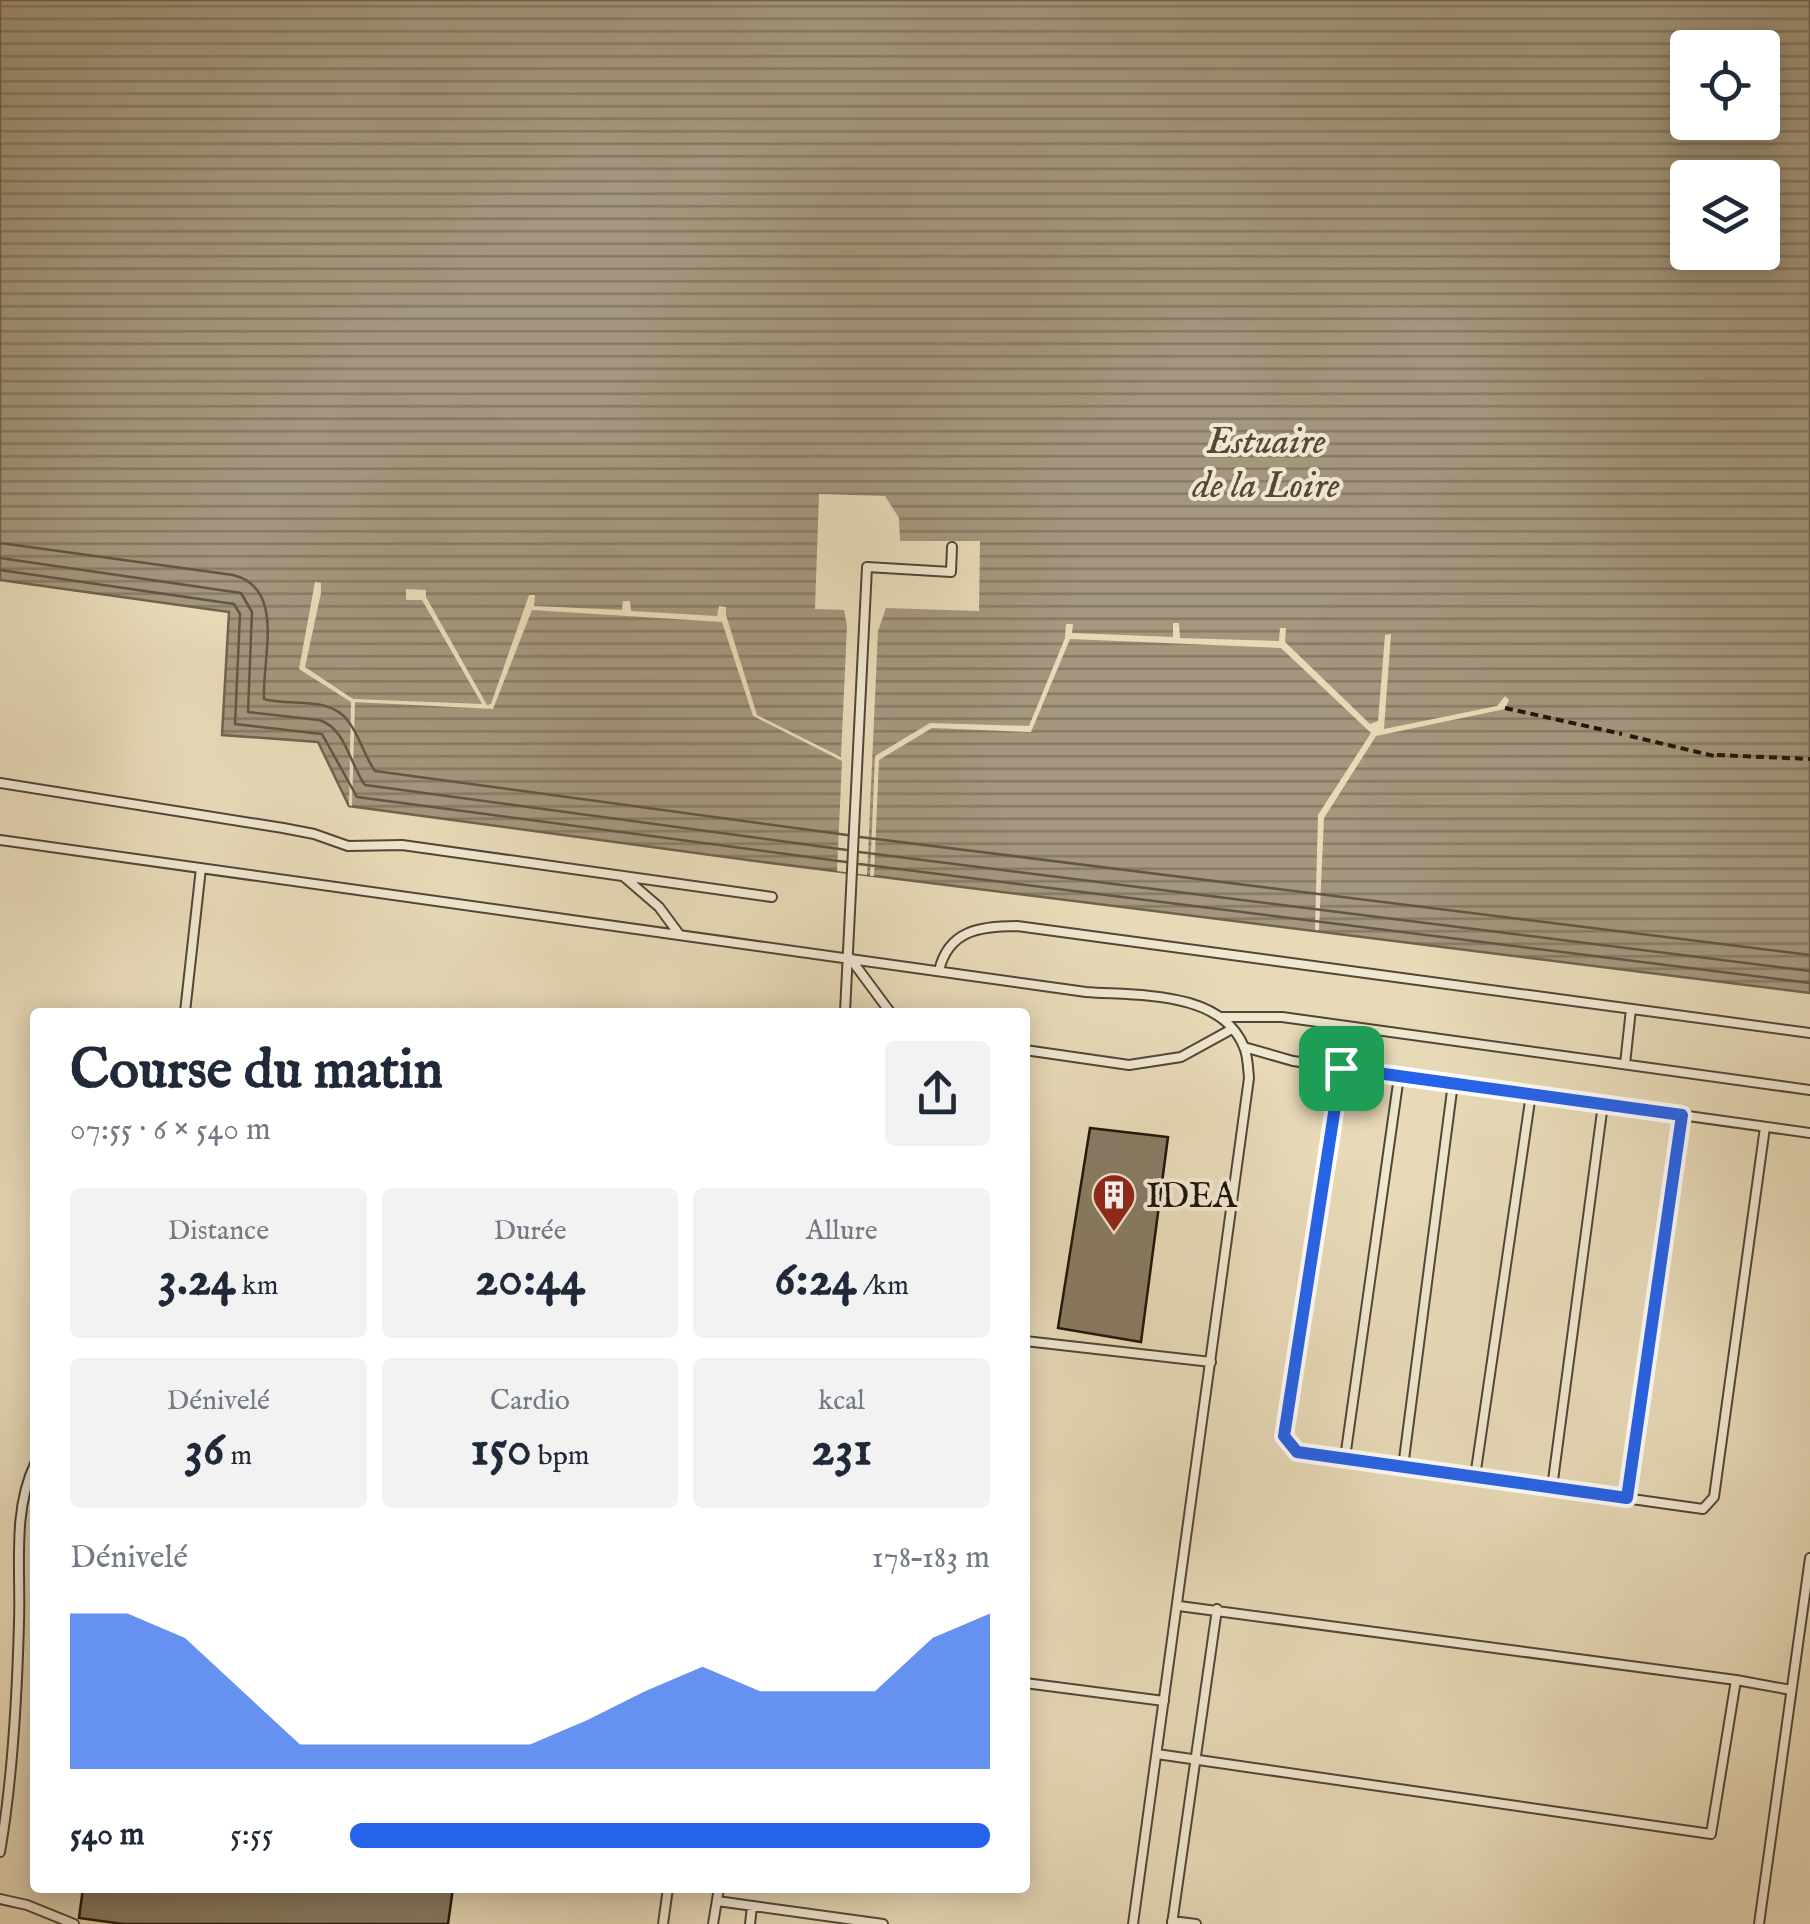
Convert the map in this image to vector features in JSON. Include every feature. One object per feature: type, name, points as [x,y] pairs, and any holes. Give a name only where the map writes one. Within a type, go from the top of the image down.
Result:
[{"type":"lane","points":[[845,1008],[867,567],[950,572],[952,547]]},
{"type":"lane","points":[[0,784],[283,828],[348,846],[402,845],[772,897]]},
{"type":"lane","points":[[0,840],[1086,992],[1173,998],[1223,1017],[1282,1018],[1810,1090]]},
{"type":"lane","points":[[185,1008],[201,868]]},
{"type":"lane","points":[[623,876],[658,907],[679,934]]},
{"type":"lane","points":[[939,971],[942,956],[957,939],[980,926],[1017,926],[1810,1033]]},
{"type":"lane","points":[[850,958],[887,1008]]},
{"type":"lane","points":[[1625,1064],[1631,1008]]},
{"type":"lane","points":[[1132,1924],[1250,1078],[1244,1047],[1223,1017]]},
{"type":"lane","points":[[1030,1051],[1130,1066],[1181,1057],[1232,1029]]},
{"type":"lane","points":[[1244,1047],[1294,1062],[1810,1133]]},
{"type":"lane","points":[[1341,1068],[1284,1436],[1297,1452],[1703,1510],[1714,1497],[1765,1126]]},
{"type":"lane","points":[[1345,1458],[1399,1076]]},
{"type":"lane","points":[[1403,1467],[1454,1084]]},
{"type":"lane","points":[[1475,1477],[1531,1094]]},
{"type":"lane","points":[[1552,1488],[1603,1104]]},
{"type":"lane","points":[[1627,1498],[1682,1115]]},
{"type":"lane","points":[[1030,1342],[1211,1362]]},
{"type":"lane","points":[[0,1852],[18,1683],[20,1515],[30,1474]]},
{"type":"lane","points":[[1759,1924],[1810,1558]]},
{"type":"lane","points":[[1179,1606],[1791,1690]]},
{"type":"lane","points":[[1196,1924],[1172,1923],[1217,1610]]},
{"type":"lane","points":[[1157,1754],[1712,1834],[1736,1680]]},
{"type":"lane","points":[[1030,1684],[1164,1702]]},
{"type":"lane","points":[[663,1924],[667,1893]]},
{"type":"lane","points":[[713,1924],[718,1893]]},
{"type":"lane","points":[[0,1899],[74,1924]]},
{"type":"lane","points":[[717,1902],[883,1924]]},
{"type":"lane","points":[[750,1924],[752,1906]]},
{"type":"path","points":[[1505,708],[1622,734]]},
{"type":"path","points":[[1630,736],[1716,755],[1810,759]]},
{"type":"water","name":"Estuaire de la Loire","points":[[0,0],[1810,0],[1810,993],[755,861],[349,806],[318,742],[222,735],[229,612],[0,580]]},
{"type":"pier","points":[[819,494],[885,496],[899,518],[900,541],[980,541],[979,611],[886,608],[878,631],[867,875],[837,871],[842,761],[753,716],[722,622],[532,610],[493,709],[355,702],[352,806],[349,805],[351,702],[299,669],[315,582],[321,583],[321,593],[305,667],[353,699],[482,704],[422,600],[406,600],[406,589],[426,590],[426,597],[487,705],[491,704],[529,595],[535,595],[534,606],[622,610],[623,601],[630,601],[631,611],[717,616],[719,606],[726,607],[757,715],[841,757],[847,626],[844,610],[815,609]]},
{"type":"pier","points":[[1173,623],[1179,623],[1180,638],[1279,641],[1280,628],[1286,628],[1285,642],[1370,724],[1378,721],[1385,635],[1391,634],[1384,729],[1497,706],[1505,696],[1509,700],[1505,709],[1376,736],[1324,818],[1319,930],[1315,930],[1318,815],[1371,733],[1281,648],[1070,639],[1031,732],[932,728],[879,760],[874,876],[870,876],[875,756],[930,723],[1029,726],[1065,638],[1066,624],[1073,624],[1072,633],[1173,637]]},
{"type":"building","name":"IDEA","points":[[1090,1128],[1168,1137],[1141,1342],[1058,1328]]},
{"type":"building","points":[[82,1893],[452,1893],[448,1924],[123,1924],[79,1918]]},
{"type":"place","name":"IDEA","points":[[1114,1233]]},
{"type":"route","points":[[1341,1068],[1682,1115],[1627,1498],[1297,1452],[1284,1436],[1341,1068]]}]
